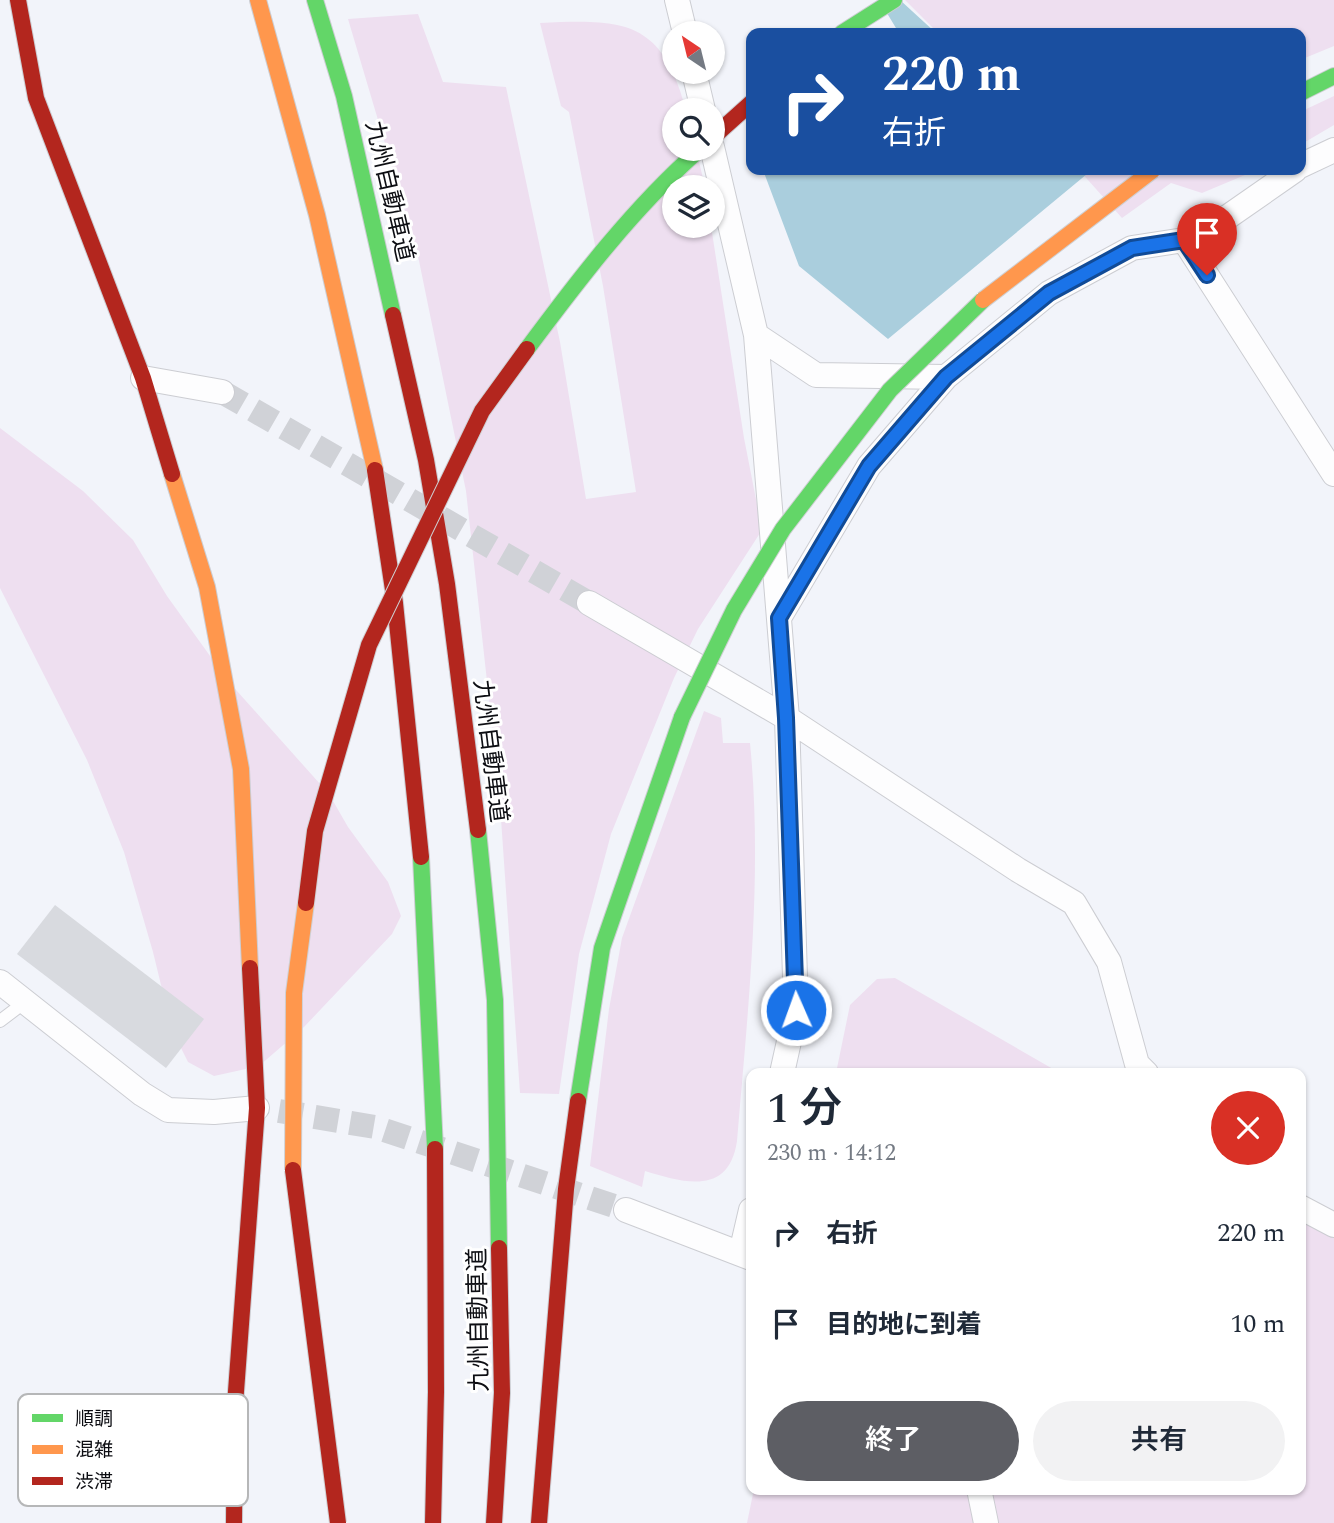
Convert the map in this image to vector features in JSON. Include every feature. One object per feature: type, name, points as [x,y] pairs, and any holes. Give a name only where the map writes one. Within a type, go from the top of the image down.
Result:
[{"type":"main road","points":[[18,0],[36,99],[144,378],[207,587],[241,769],[257,1108],[236,1394]]},
{"type":"main road","name":"九州自動車道","points":[[258,0],[289,104],[375,470],[404,685],[420,850],[436,1184],[437,1389],[433,1523]]},
{"type":"main road","name":"九州自動車道","points":[[315,0],[344,96],[426,460],[447,584],[479,841],[495,1000],[502,1393],[495,1523]]},
{"type":"main road","points":[[850,28],[894,0]]},
{"type":"main road","points":[[1306,90],[1334,76]]},
{"type":"main road","points":[[725,126],[746,107]]},
{"type":"main road","points":[[338,1523],[293,1174],[294,993],[314,831],[369,645],[482,411],[570,291],[668,177],[686,161]]},
{"type":"main road","points":[[539,1523],[566,1189],[588,1023],[602,948],[682,717],[734,610],[783,529],[890,390],[996,287],[1146,175]]},
{"type":"street","points":[[677,0],[682,21]]},
{"type":"street","points":[[1306,163],[1334,150]]},
{"type":"street","points":[[715,161],[756,335],[779,618],[786,718],[796,1010],[783,1068]]},
{"type":"street","points":[[779,618],[869,466],[946,377],[1049,293],[1132,248],[1184,240],[1229,216],[1289,175]]},
{"type":"street","points":[[1184,240],[1334,474]]},
{"type":"street","points":[[756,335],[816,375],[946,377]]},
{"type":"street","points":[[144,378],[222,392]]},
{"type":"street","points":[[589,603],[786,718],[1018,870],[1074,903],[1109,962],[1136,1068]]},
{"type":"street","points":[[0,982],[142,1094],[169,1110],[214,1112],[257,1108]]},
{"type":"street","points":[[625,1210],[746,1256]]},
{"type":"street","points":[[1306,1210],[1334,1225]]},
{"type":"street","points":[[980,1495],[986,1523]]},
{"type":"lane","points":[[0,1021],[25,1002]]},
{"type":"shaded area","points":[[905,0],[1334,0],[1334,46],[1306,58],[1306,28],[933,28]]},
{"type":"shaded area","points":[[418,14],[443,82],[506,87],[560,342],[586,499],[636,492],[603,286],[569,112],[561,106],[540,23],[594,22],[616,25],[635,31],[651,41],[662,54],[662,84],[677,84],[682,98],[662,98],[662,161],[699,161],[702,175],[662,175],[662,238],[713,238],[744,438],[762,530],[698,629],[674,678],[611,834],[579,954],[559,1094],[520,1093],[499,790],[466,491],[417,251],[348,19]]},
{"type":"shaded area","points":[[1334,96],[1334,125],[1306,141],[1306,109]]},
{"type":"shaded area","points":[[1083,175],[1245,175],[1202,193],[1171,183],[1122,218]]},
{"type":"shaded area","points":[[0,428],[83,491],[133,540],[167,596],[228,681],[329,794],[348,827],[388,882],[401,916],[392,934],[304,1027],[259,1066],[214,1076],[188,1062],[172,1030],[124,852],[87,760],[0,588]]},
{"type":"shaded area","points":[[704,711],[721,718],[723,743],[750,743],[754,793],[752,942],[737,1141],[725,1171],[715,1178],[689,1181],[645,1171],[642,1187],[590,1166],[609,1009],[622,938]]},
{"type":"shaded area","points":[[895,978],[1051,1068],[837,1068],[850,1005],[877,979]]},
{"type":"shaded area","points":[[1306,1210],[1334,1221],[1334,1523],[747,1523],[753,1495],[1306,1495]]},
{"type":"water","points":[[879,0],[900,0],[931,28],[896,28]]},
{"type":"water","points":[[765,175],[1086,175],[888,339],[799,266]]},
{"type":"building","points":[[55,905],[204,1019],[166,1068],[17,954]]},
{"type":"tunnel","points":[[222,392],[589,603]]},
{"type":"tunnel","points":[[279,1111],[375,1127],[626,1210]]},
{"type":"traffic: fast","points":[[315,0],[344,96],[393,315]]},
{"type":"traffic: fast","points":[[850,28],[894,0]]},
{"type":"traffic: fast","points":[[1306,90],[1334,76]]},
{"type":"traffic: fast","points":[[527,349],[630,219],[687,161]]},
{"type":"traffic: fast","points":[[682,717],[734,610],[783,529],[890,390],[983,300]]},
{"type":"traffic: fast","points":[[578,1101],[602,948],[682,717]]},
{"type":"traffic: fast","points":[[478,830],[495,1000],[499,1248]]},
{"type":"traffic: fast","points":[[421,857],[435,1149]]},
{"type":"traffic: slow","points":[[258,0],[317,215],[375,470]]},
{"type":"traffic: slow","points":[[983,300],[1146,175]]},
{"type":"traffic: slow","points":[[172,474],[207,587],[241,769],[250,968]]},
{"type":"traffic: slow","points":[[293,1170],[294,993],[306,903]]},
{"type":"traffic: jam","points":[[18,0],[36,98],[143,378],[172,474]]},
{"type":"traffic: jam","points":[[725,126],[746,107]]},
{"type":"traffic: jam","points":[[393,315],[426,460],[447,584],[478,830]]},
{"type":"traffic: jam","points":[[306,903],[315,831],[369,645],[482,411],[527,349]]},
{"type":"traffic: jam","points":[[375,470],[395,603],[421,857]]},
{"type":"traffic: jam","points":[[236,1394],[257,1108],[250,968]]},
{"type":"traffic: jam","points":[[539,1523],[566,1189],[578,1101]]},
{"type":"traffic: jam","points":[[433,1523],[436,1392],[435,1149]]},
{"type":"traffic: jam","points":[[293,1170],[338,1523]]},
{"type":"traffic: jam","points":[[494,1523],[502,1393],[499,1248]]},
{"type":"traffic: jam","points":[[234,1506],[234,1523]]},
{"type":"route","points":[[796,1010],[786,718],[779,618],[869,466],[946,377],[980,348],[1049,293],[1132,248],[1184,240],[1207,275]]}]
